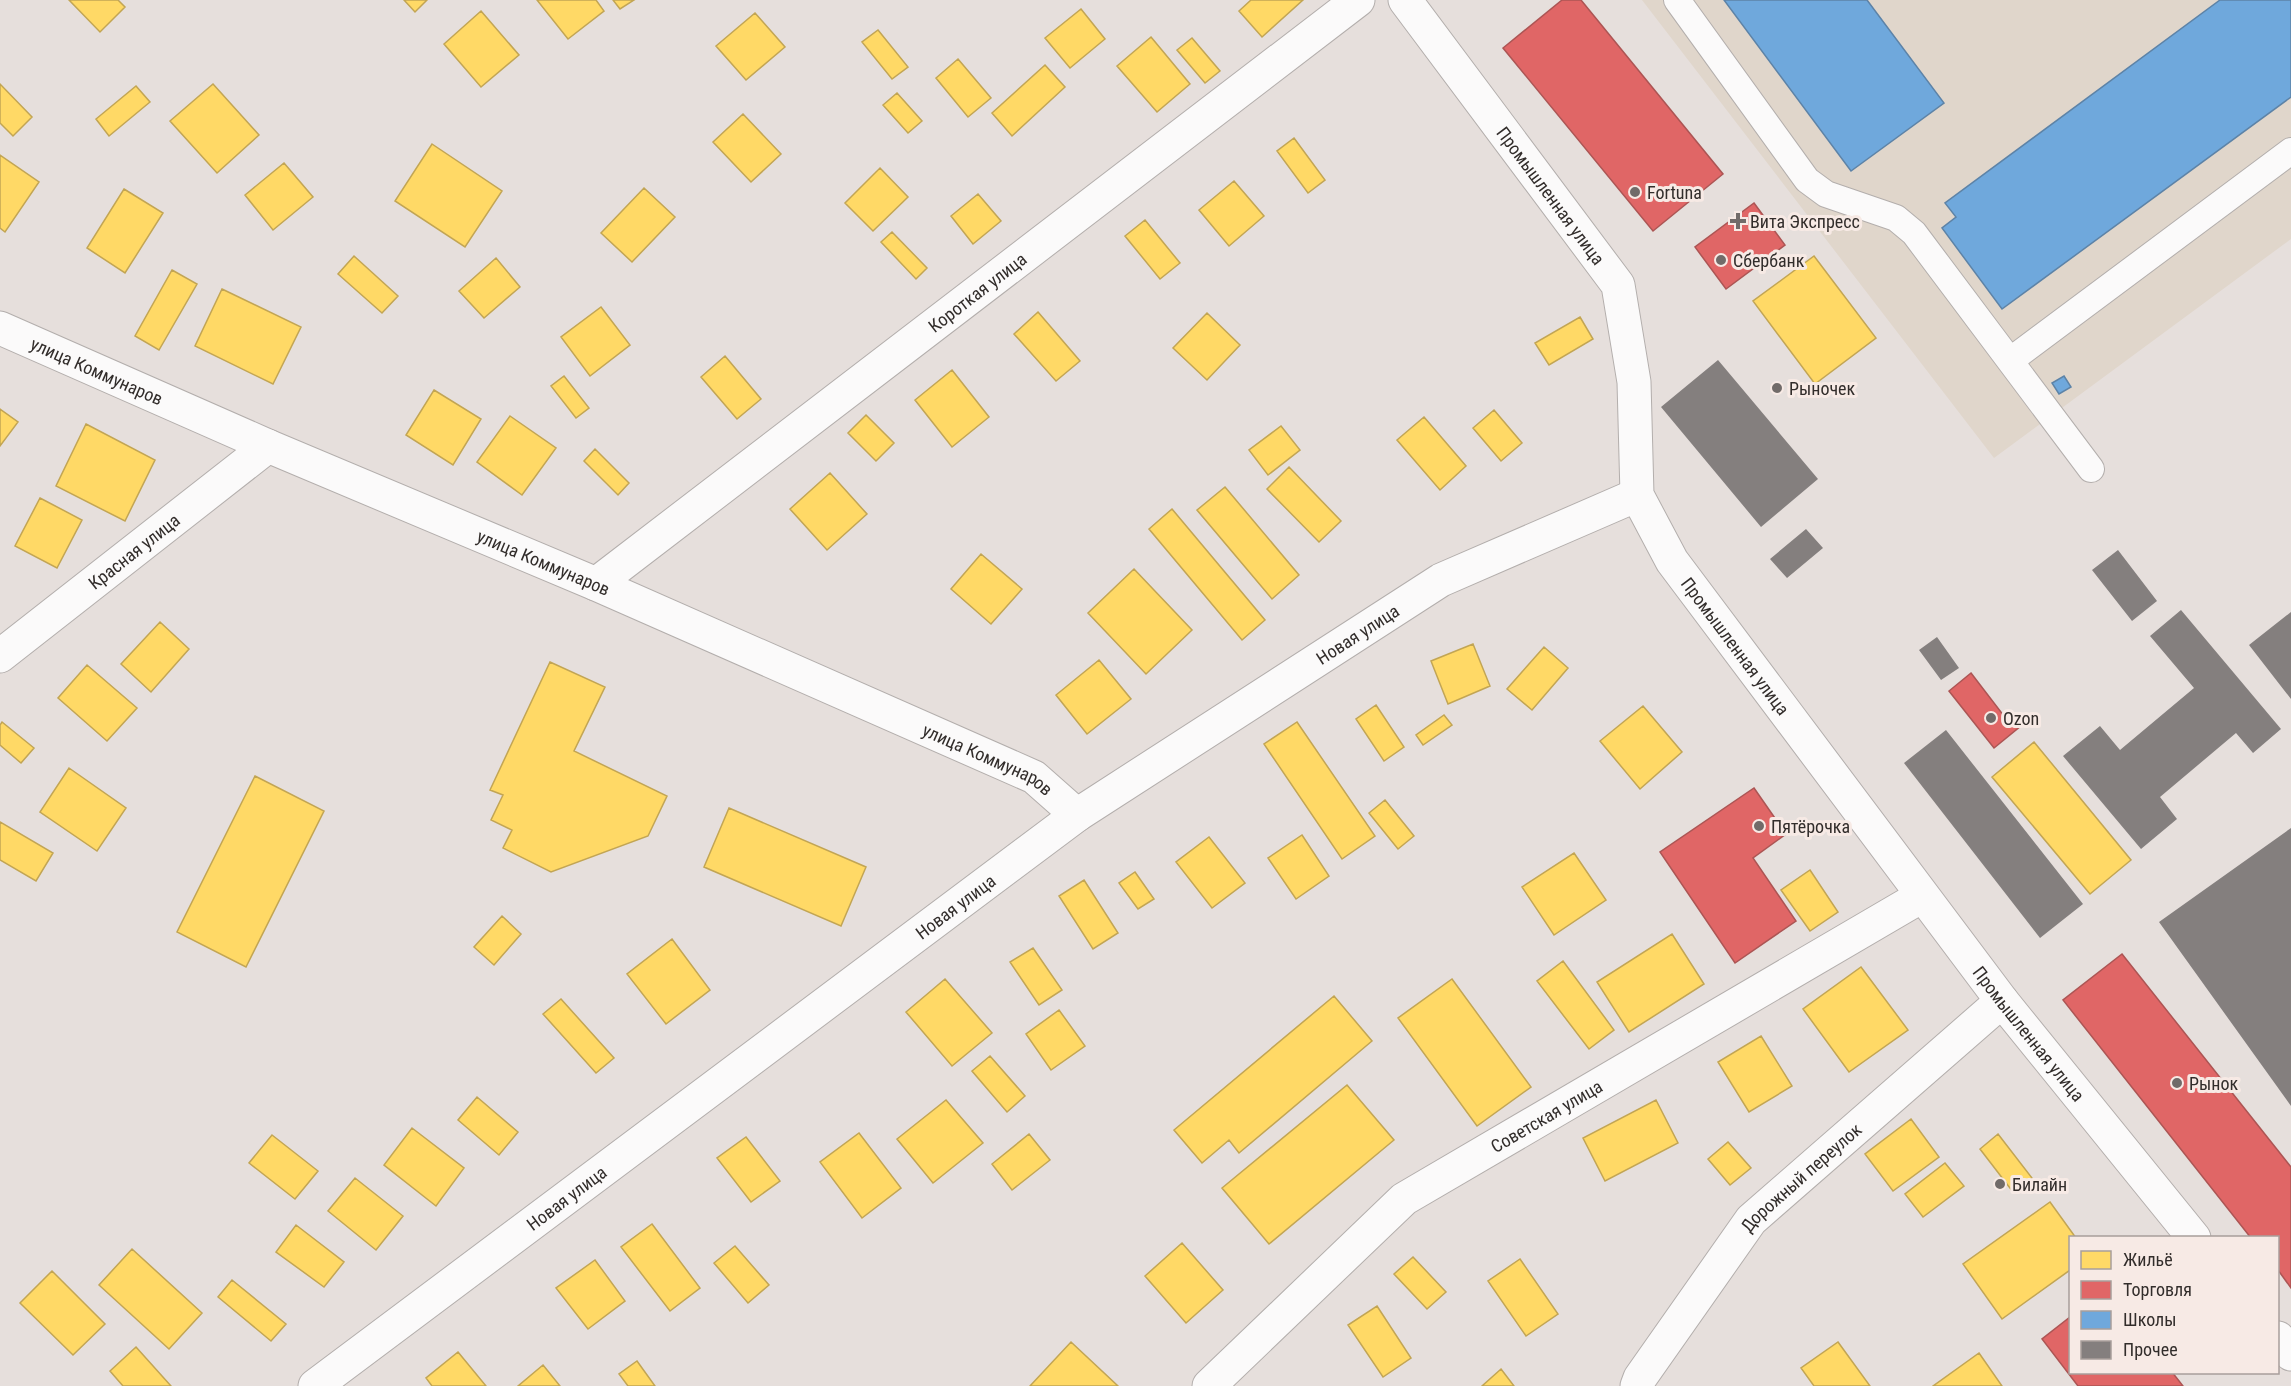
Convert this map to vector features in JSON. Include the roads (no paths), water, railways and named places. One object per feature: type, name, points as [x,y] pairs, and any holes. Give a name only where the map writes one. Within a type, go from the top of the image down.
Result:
[{"type":"street","name":"Короткая улица","points":[[596,584],[1358,0]]},
{"type":"street","name":"Промышленная улица","points":[[1405,0],[1618,285],[1634,382],[1637,495],[1672,561],[2002,1001],[2192,1236]]},
{"type":"street","name":"улица Коммунаров","points":[[0,328],[267,446],[596,584],[1034,777],[1077,815]]},
{"type":"street","name":"Красная улица","points":[[0,656],[267,446]]},
{"type":"street","name":"Новая улица","points":[[315,1386],[1077,815],[1441,580],[1637,495]]},
{"type":"street","name":"Советская улица","points":[[1209,1386],[1404,1199],[1922,896]]},
{"type":"street","name":"Дорожный переулок","points":[[1637,1386],[1640,1377],[1751,1220],[2002,1001]]},
{"type":"street","points":[[2279,1340],[2291,1354]]},
{"type":"lane","points":[[1677,0],[1807,180],[1826,194],[1896,218],[1914,232],[2091,469]]},
{"type":"lane","points":[[2011,360],[2291,151]]},
{"type":"place","name":"Fortuna","points":[[1635,192]]},
{"type":"place","name":"Вита Экспресс","points":[[1738,221]]},
{"type":"place","name":"Сбербанк","points":[[1721,260]]},
{"type":"place","name":"Рыночек","points":[[1777,388]]},
{"type":"place","name":"Ozon","points":[[1991,718]]},
{"type":"place","name":"Пятёрочка","points":[[1759,826]]},
{"type":"place","name":"Рынок","points":[[2177,1083]]},
{"type":"place","name":"Билайн","points":[[2000,1184]]}]
